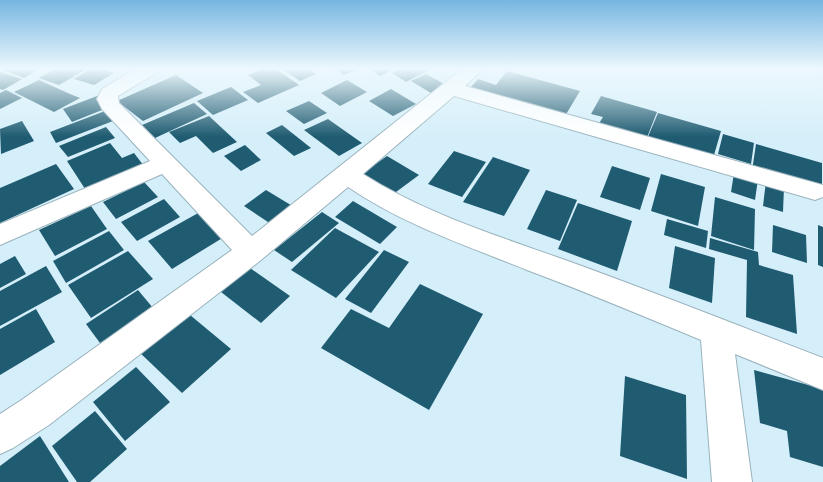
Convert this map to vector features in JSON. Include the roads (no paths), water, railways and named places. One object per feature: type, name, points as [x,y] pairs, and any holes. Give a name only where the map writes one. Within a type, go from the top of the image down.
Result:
[{"type":"street","points":[[111,91],[107,99],[109,105],[251,252]]},
{"type":"street","points":[[0,435],[36,412],[251,252],[346,174],[440,91]]},
{"type":"street","points":[[506,91],[815,192]]},
{"type":"street","points":[[0,235],[164,164]]},
{"type":"street","points":[[346,174],[385,200],[429,221],[823,374]]},
{"type":"street","points":[[716,332],[732,482]]}]
